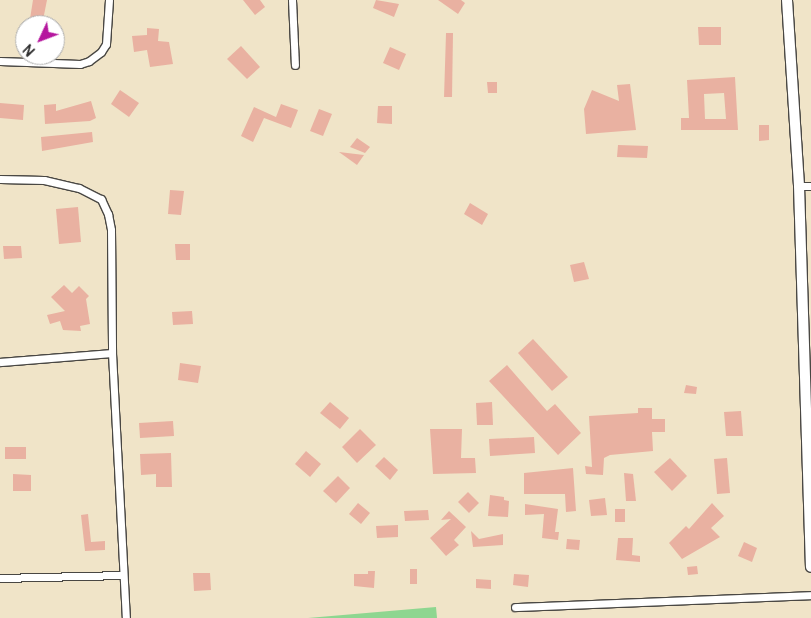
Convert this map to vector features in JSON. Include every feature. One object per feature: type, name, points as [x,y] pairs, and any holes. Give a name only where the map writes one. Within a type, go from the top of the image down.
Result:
[{"type":"main road","points":[[788,0],[799,186],[811,567]]},
{"type":"street","points":[[0,61],[80,64],[89,61],[106,44],[109,0]]},
{"type":"street","points":[[292,0],[295,65]]},
{"type":"street","points":[[0,179],[64,184],[101,199],[111,230],[112,353],[126,618]]},
{"type":"street","points":[[799,186],[811,186]]},
{"type":"street","points":[[0,362],[112,353]]},
{"type":"street","points":[[0,578],[124,575]]},
{"type":"street","points":[[516,607],[811,595]]},
{"type":"green space","points":[[436,607],[437,618],[308,618]]},
{"type":"building","points":[[33,0],[47,0],[44,15],[31,15]]},
{"type":"building","points":[[243,0],[260,0],[265,7],[255,15]]},
{"type":"building","points":[[376,0],[399,4],[394,17],[373,8]]},
{"type":"building","points":[[438,0],[461,0],[465,3],[458,14]]},
{"type":"building","points":[[698,27],[721,27],[721,45],[699,45]]},
{"type":"building","points":[[147,28],[159,29],[158,41],[169,42],[173,64],[150,67],[147,50],[134,52],[132,36],[147,35]]},
{"type":"building","points":[[446,33],[453,33],[452,97],[444,97]]},
{"type":"building","points":[[241,46],[260,67],[247,79],[227,59]]},
{"type":"building","points":[[390,47],[406,54],[399,70],[383,63]]},
{"type":"building","points":[[735,77],[738,130],[681,130],[681,118],[689,118],[687,80]],"holes":[[[724,93],[726,119],[705,119],[704,94]]]},
{"type":"building","points":[[487,82],[497,82],[497,93],[488,93]]},
{"type":"building","points":[[630,84],[636,130],[586,134],[584,109],[592,90],[619,101],[617,85]]},
{"type":"building","points":[[120,90],[139,103],[129,117],[111,104]]},
{"type":"building","points":[[91,101],[96,118],[90,121],[45,124],[44,105],[56,104],[56,111]]},
{"type":"building","points":[[0,103],[24,105],[23,120],[0,118]]},
{"type":"building","points":[[281,104],[298,110],[291,128],[264,118],[253,142],[241,136],[254,107],[276,117]]},
{"type":"building","points":[[378,106],[392,106],[392,124],[377,123]]},
{"type":"building","points":[[319,109],[332,114],[323,136],[310,131]]},
{"type":"building","points":[[759,125],[769,125],[769,140],[759,141]]},
{"type":"building","points":[[92,132],[93,142],[42,151],[41,137]]},
{"type":"building","points":[[357,138],[370,147],[365,153],[350,147]]},
{"type":"building","points":[[618,145],[648,146],[647,158],[617,157]]},
{"type":"building","points":[[339,152],[364,155],[357,165]]},
{"type":"building","points":[[170,190],[184,191],[181,215],[168,214]]},
{"type":"building","points":[[470,203],[488,214],[482,225],[464,214]]},
{"type":"building","points":[[78,207],[81,242],[59,244],[56,209]]},
{"type":"building","points":[[175,244],[190,244],[190,260],[176,260]]},
{"type":"building","points":[[3,246],[21,246],[22,258],[4,259]]},
{"type":"building","points":[[584,262],[589,279],[574,282],[570,265]]},
{"type":"building","points":[[64,285],[72,293],[79,286],[89,296],[86,299],[90,324],[80,326],[81,331],[63,330],[60,321],[50,324],[47,315],[65,311],[51,297]]},
{"type":"building","points":[[192,311],[193,324],[173,325],[172,312]]},
{"type":"building","points":[[533,339],[568,377],[552,391],[518,353]]},
{"type":"building","points":[[180,363],[201,366],[198,383],[178,380]]},
{"type":"building","points":[[507,365],[547,411],[555,404],[581,433],[558,455],[489,381]]},
{"type":"building","points":[[686,385],[697,387],[696,394],[684,393]]},
{"type":"building","points":[[330,402],[349,418],[340,429],[320,413]]},
{"type":"building","points":[[492,402],[493,425],[477,425],[476,403]]},
{"type":"building","points":[[638,408],[652,408],[652,419],[665,419],[665,432],[652,432],[653,451],[610,455],[604,458],[603,475],[586,474],[585,466],[592,467],[589,416],[638,413]]},
{"type":"building","points":[[741,411],[743,436],[726,436],[724,412]]},
{"type":"building","points":[[173,421],[174,436],[140,438],[139,423]]},
{"type":"building","points":[[360,429],[376,445],[357,463],[342,447]]},
{"type":"building","points":[[430,429],[462,429],[461,458],[475,458],[476,473],[433,474]]},
{"type":"building","points":[[534,437],[535,453],[490,456],[489,439]]},
{"type":"building","points":[[5,447],[26,447],[26,459],[5,459]]},
{"type":"building","points":[[306,451],[321,464],[310,477],[295,464]]},
{"type":"building","points":[[171,453],[172,487],[156,487],[156,474],[141,475],[140,454]]},
{"type":"building","points":[[384,457],[398,470],[390,480],[375,466]]},
{"type":"building","points":[[670,458],[687,476],[672,491],[654,472]]},
{"type":"building","points":[[727,458],[730,493],[717,494],[714,459]]},
{"type":"building","points":[[573,468],[576,511],[566,512],[565,494],[524,494],[524,473]]},
{"type":"building","points":[[624,473],[633,474],[636,501],[626,501]]},
{"type":"building","points":[[13,474],[31,475],[31,491],[13,491]]},
{"type":"building","points":[[338,476],[350,488],[336,503],[323,491]]},
{"type":"building","points":[[468,492],[479,503],[469,513],[458,502]]},
{"type":"building","points":[[490,495],[504,497],[504,500],[509,501],[508,517],[488,516]]},
{"type":"building","points":[[605,498],[607,515],[591,516],[589,500]]},
{"type":"building","points":[[358,503],[370,513],[361,524],[349,514]]},
{"type":"building","points":[[712,503],[724,516],[711,528],[720,537],[682,559],[669,543],[686,526],[689,529]]},
{"type":"building","points":[[525,504],[558,509],[555,532],[559,532],[558,540],[542,538],[544,514],[525,515]]},
{"type":"building","points":[[615,509],[625,509],[625,522],[615,522]]},
{"type":"building","points":[[428,510],[429,520],[405,521],[404,511]]},
{"type":"building","points":[[449,511],[466,527],[454,540],[459,545],[446,556],[430,538],[451,519],[441,520]]},
{"type":"building","points":[[88,514],[91,542],[105,541],[105,550],[85,551],[81,515]]},
{"type":"building","points":[[398,525],[398,537],[377,538],[376,526]]},
{"type":"building","points":[[471,531],[479,539],[503,534],[503,545],[473,547]]},
{"type":"building","points":[[618,538],[633,538],[632,555],[640,556],[640,562],[616,560]]},
{"type":"building","points":[[567,539],[580,540],[579,550],[566,549]]},
{"type":"building","points":[[744,542],[757,548],[752,562],[738,556]]},
{"type":"building","points":[[697,566],[698,574],[688,575],[687,567]]},
{"type":"building","points":[[410,569],[417,569],[417,584],[410,584]]},
{"type":"building","points":[[368,571],[375,571],[374,588],[354,586],[354,574],[368,574]]},
{"type":"building","points":[[193,573],[210,573],[211,590],[194,591]]},
{"type":"building","points":[[514,574],[529,575],[528,587],[513,585]]},
{"type":"building","points":[[476,579],[491,580],[491,589],[476,588]]}]
